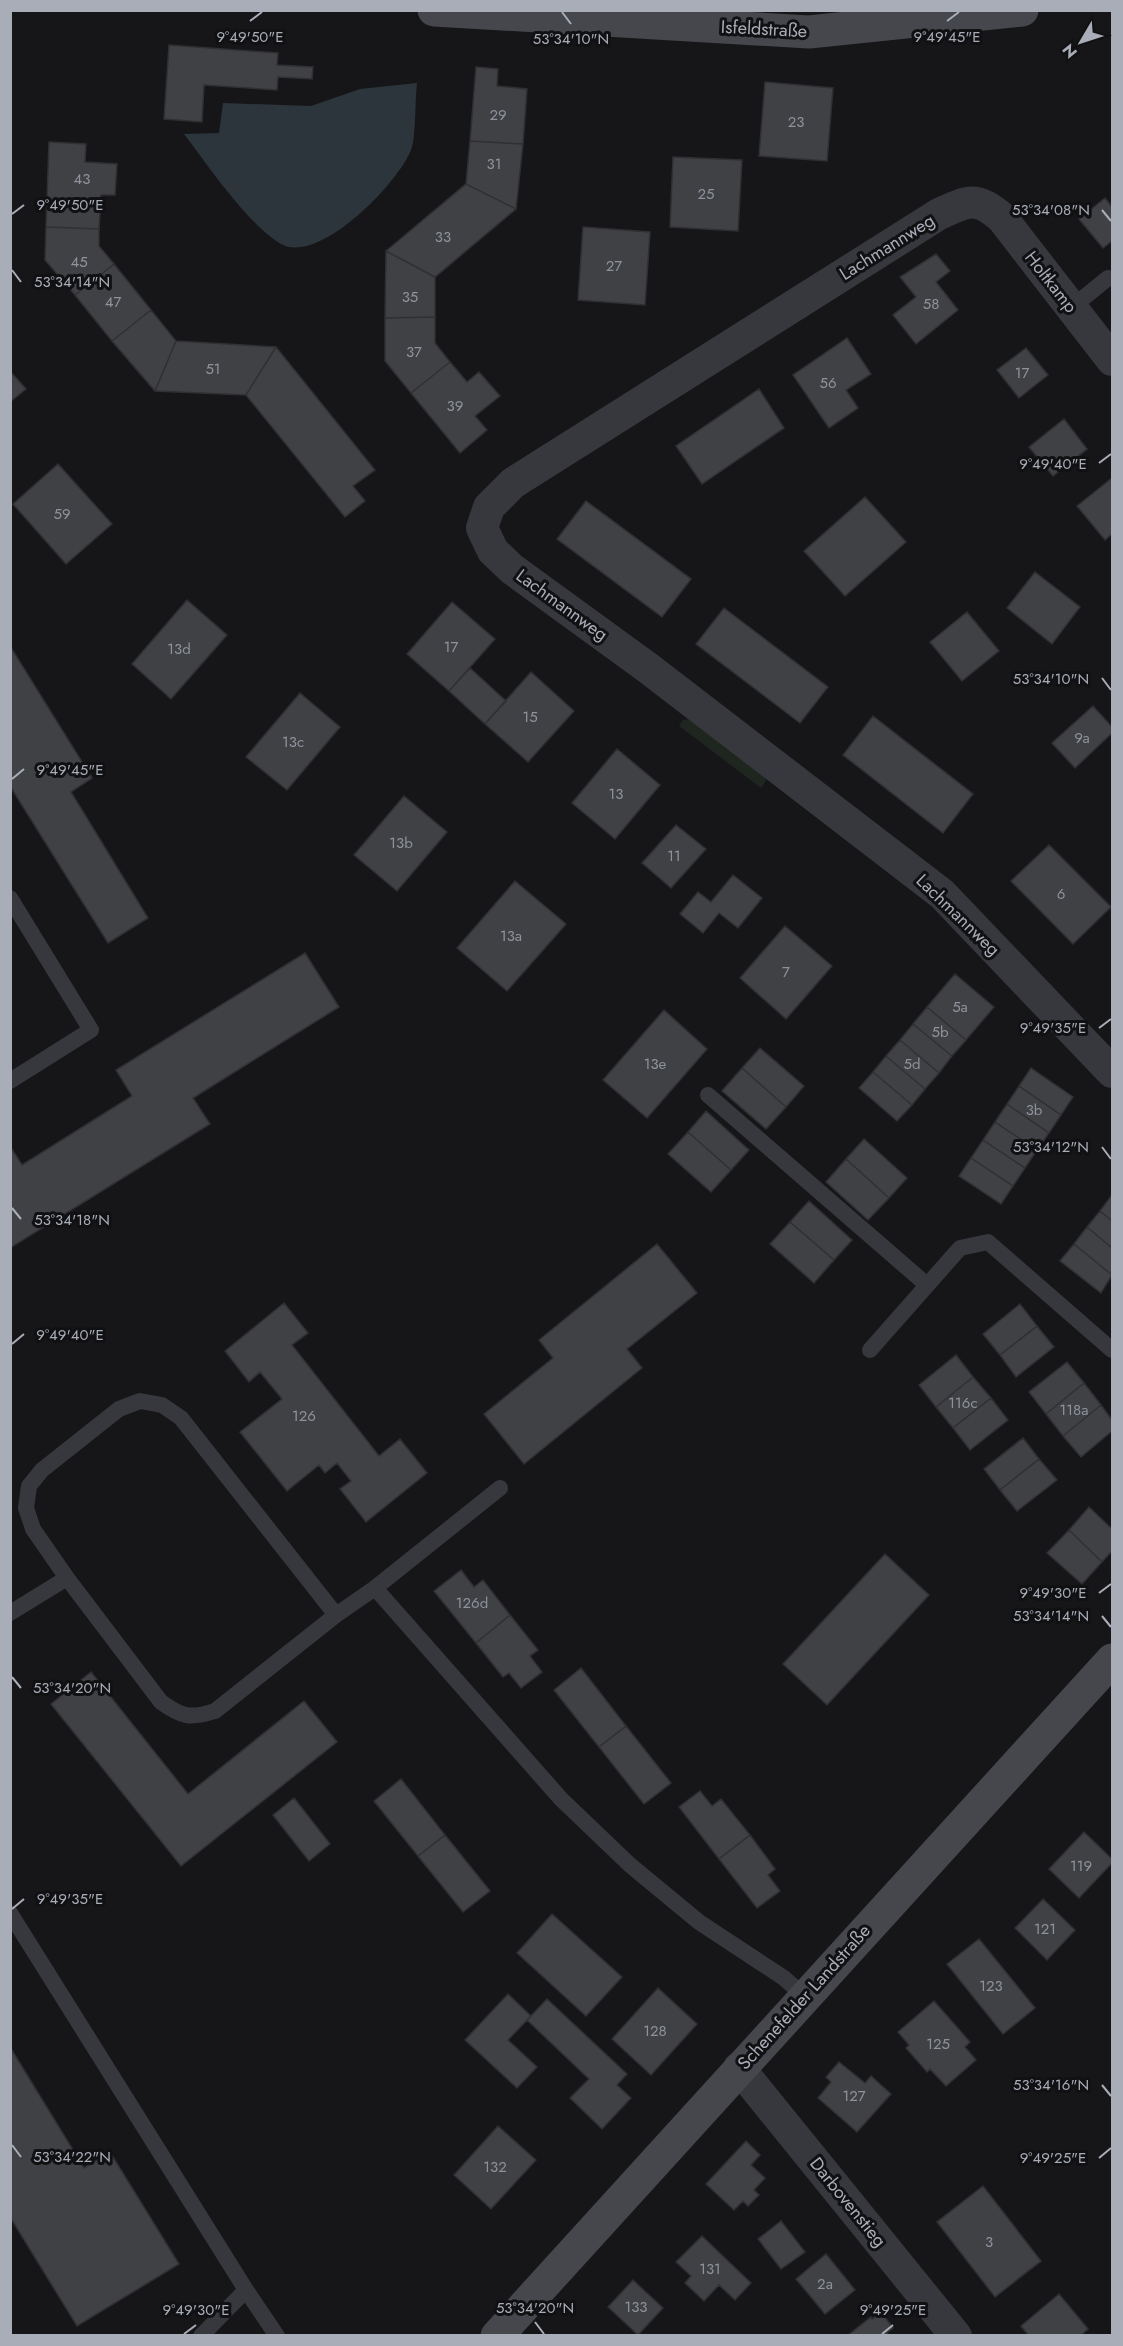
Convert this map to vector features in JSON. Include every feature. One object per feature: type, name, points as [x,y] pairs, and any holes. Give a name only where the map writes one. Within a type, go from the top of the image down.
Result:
[{"type":"street","name":"Isfeldstraße","points":[[434,10],[809,32],[1022,10]]},
{"type":"street","name":"Lachmannweg","points":[[988,206],[975,202],[960,205],[939,214],[513,483],[489,507],[482,528],[493,551],[512,569],[656,674],[942,894],[1113,1072]]},
{"type":"street","name":"Holtkamp","points":[[988,206],[1002,218],[1113,360]]},
{"type":"street","name":"Schenefelder Landstraße","points":[[497,2336],[804,1996],[1113,1660]]},
{"type":"street","name":"Darbovenstieg","points":[[739,2068],[956,2336]]},
{"type":"lane","points":[[1071,308],[1108,278]]},
{"type":"lane","points":[[10,898],[91,1030],[10,1081]]},
{"type":"lane","points":[[708,1095],[927,1285]]},
{"type":"lane","points":[[870,1350],[960,1248],[988,1242],[1113,1350]]},
{"type":"lane","points":[[336,1615],[181,1418],[162,1405],[140,1401],[119,1409],[42,1470],[29,1486],[26,1508],[33,1529],[67,1578],[161,1702],[178,1714],[196,1717],[215,1711],[501,1488]]},
{"type":"lane","points":[[10,1613],[67,1578]]},
{"type":"lane","points":[[375,1588],[561,1799],[630,1864],[699,1922],[784,1978],[804,1996]]},
{"type":"lane","points":[[10,1913],[277,2336]]},
{"type":"lane","points":[[201,2336],[246,2290]]},
{"type":"shaded area","points":[[417,83],[412,147],[393,179],[357,216],[337,232],[316,243],[297,248],[281,244],[242,209],[184,134],[219,133],[223,103],[311,106],[360,89]]},
{"type":"shaded area","points":[[691,719],[764,773],[766,781],[761,788],[679,726],[683,720]]},
{"type":"building","points":[[169,45],[278,53],[277,65],[313,67],[312,79],[278,77],[277,90],[204,85],[202,122],[164,119]]},
{"type":"building","points":[[476,67],[498,69],[497,86],[527,89],[523,144],[470,141]]},
{"type":"building","points":[[765,82],[833,88],[827,161],[759,156]]},
{"type":"building","points":[[470,141],[523,144],[516,209],[466,184]]},
{"type":"building","points":[[49,142],[86,144],[85,162],[117,164],[115,195],[101,195],[99,229],[46,227]]},
{"type":"building","points":[[673,157],[742,160],[738,231],[670,227]]},
{"type":"building","points":[[466,184],[516,209],[435,277],[386,251]]},
{"type":"building","points":[[1105,198],[1112,207],[1112,241],[1103,248],[1079,219]]},
{"type":"building","points":[[46,227],[99,229],[99,246],[114,264],[75,295],[45,260]]},
{"type":"building","points":[[583,227],[650,232],[645,305],[578,300]]},
{"type":"building","points":[[386,251],[435,277],[435,317],[385,318]]},
{"type":"building","points":[[936,254],[950,271],[936,282],[958,310],[916,344],[893,315],[916,297],[900,277]]},
{"type":"building","points":[[114,264],[151,310],[112,341],[75,295]]},
{"type":"building","points":[[151,310],[176,341],[155,391],[112,341]]},
{"type":"building","points":[[435,317],[435,343],[450,362],[411,393],[385,361],[385,318]]},
{"type":"building","points":[[847,338],[871,374],[846,390],[858,408],[829,428],[793,375]]},
{"type":"building","points":[[176,341],[276,347],[246,395],[155,391]]},
{"type":"building","points":[[276,347],[375,470],[353,486],[365,501],[345,517],[246,395]]},
{"type":"building","points":[[1026,348],[1048,375],[1019,398],[997,370]]},
{"type":"building","points":[[450,362],[467,382],[479,372],[500,396],[475,416],[487,430],[460,453],[411,393]]},
{"type":"building","points":[[10,371],[26,389],[10,402]]},
{"type":"building","points":[[759,389],[784,428],[702,484],[676,446]]},
{"type":"building","points":[[1064,419],[1087,449],[1053,476],[1029,447]]},
{"type":"building","points":[[58,464],[112,524],[66,564],[13,504]]},
{"type":"building","points":[[1112,478],[1112,534],[1105,540],[1077,506]]},
{"type":"building","points":[[865,497],[906,542],[845,596],[804,551]]},
{"type":"building","points":[[586,501],[691,579],[662,617],[557,539]]},
{"type":"building","points":[[1035,572],[1080,607],[1052,644],[1007,608]]},
{"type":"building","points":[[187,600],[227,635],[171,699],[132,664]]},
{"type":"building","points":[[452,602],[495,639],[449,691],[407,654]]},
{"type":"building","points":[[724,608],[828,687],[800,723],[696,644]]},
{"type":"building","points":[[967,612],[999,651],[962,681],[930,642]]},
{"type":"building","points":[[10,646],[92,778],[71,792],[148,918],[108,943],[10,786]]},
{"type":"building","points":[[470,668],[506,701],[485,724],[449,691]]},
{"type":"building","points":[[531,672],[574,711],[528,762],[485,724]]},
{"type":"building","points":[[300,693],[340,727],[287,790],[246,757]]},
{"type":"building","points":[[1093,706],[1112,727],[1112,733],[1075,768],[1052,743]]},
{"type":"building","points":[[873,716],[973,794],[943,833],[843,755]]},
{"type":"building","points":[[617,749],[660,785],[615,839],[572,803]]},
{"type":"building","points":[[404,796],[447,832],[397,891],[354,855]]},
{"type":"building","points":[[676,825],[706,849],[671,888],[642,863]]},
{"type":"building","points":[[1049,845],[1111,907],[1073,944],[1011,881]]},
{"type":"building","points":[[733,875],[762,898],[738,928],[719,913],[703,933],[680,914],[698,892],[711,902]]},
{"type":"building","points":[[515,881],[566,924],[507,991],[457,948]]},
{"type":"building","points":[[785,926],[832,966],[786,1019],[740,978]]},
{"type":"building","points":[[305,953],[339,1007],[193,1098],[210,1124],[10,1248],[10,1146],[22,1165],[132,1096],[116,1070]]},
{"type":"building","points":[[955,974],[994,1007],[966,1040],[927,1007]]},
{"type":"building","points":[[927,1007],[966,1040],[952,1056],[913,1024]]},
{"type":"building","points":[[664,1010],[707,1049],[647,1118],[603,1080]]},
{"type":"building","points":[[913,1024],[952,1056],[939,1073],[900,1040]]},
{"type":"building","points":[[900,1040],[939,1073],[925,1089],[886,1056]]},
{"type":"building","points":[[760,1048],[804,1086],[786,1107],[742,1068]]},
{"type":"building","points":[[886,1056],[925,1089],[912,1105],[873,1072]]},
{"type":"building","points":[[742,1068],[786,1107],[766,1129],[722,1091]]},
{"type":"building","points":[[1031,1068],[1073,1097],[1061,1115],[1019,1086]]},
{"type":"building","points":[[873,1072],[912,1105],[897,1121],[859,1088]]},
{"type":"building","points":[[1019,1086],[1061,1115],[1049,1133],[1007,1104]]},
{"type":"building","points":[[1007,1104],[1049,1133],[1037,1150],[995,1122]]},
{"type":"building","points":[[706,1111],[749,1150],[731,1170],[688,1132]]},
{"type":"building","points":[[995,1122],[1037,1150],[1025,1168],[983,1140]]},
{"type":"building","points":[[688,1132],[731,1170],[711,1192],[668,1154]]},
{"type":"building","points":[[864,1139],[907,1178],[889,1198],[846,1159]]},
{"type":"building","points":[[983,1140],[1025,1168],[1013,1186],[971,1158]]},
{"type":"building","points":[[971,1158],[1013,1186],[1001,1204],[959,1176]]},
{"type":"building","points":[[846,1159],[889,1198],[868,1220],[826,1182]]},
{"type":"building","points":[[1112,1195],[1112,1221],[1100,1211]]},
{"type":"building","points":[[809,1201],[852,1240],[834,1260],[790,1222]]},
{"type":"building","points":[[1100,1211],[1112,1221],[1112,1248],[1087,1227]]},
{"type":"building","points":[[790,1222],[834,1260],[814,1283],[770,1244]]},
{"type":"building","points":[[1087,1227],[1112,1248],[1112,1275],[1074,1244]]},
{"type":"building","points":[[657,1244],[697,1293],[627,1349],[642,1368],[524,1464],[484,1414],[553,1358],[539,1340]]},
{"type":"building","points":[[1074,1244],[1112,1275],[1101,1293],[1060,1261]]},
{"type":"building","points":[[284,1303],[308,1333],[292,1345],[379,1456],[400,1439],[427,1473],[366,1522],[340,1489],[351,1481],[337,1463],[325,1473],[319,1465],[287,1491],[240,1432],[282,1399],[260,1372],[249,1382],[225,1351]]},
{"type":"building","points":[[1020,1304],[1037,1326],[1000,1355],[983,1334]]},
{"type":"building","points":[[1037,1326],[1054,1347],[1016,1377],[1000,1355]]},
{"type":"building","points":[[956,1355],[973,1377],[936,1407],[919,1385]]},
{"type":"building","points":[[1067,1362],[1084,1383],[1046,1414],[1029,1392]]},
{"type":"building","points":[[973,1377],[991,1398],[953,1428],[936,1407]]},
{"type":"building","points":[[1084,1383],[1101,1405],[1063,1436],[1046,1414]]},
{"type":"building","points":[[991,1398],[1008,1420],[970,1450],[953,1428]]},
{"type":"building","points":[[1101,1405],[1112,1420],[1112,1431],[1081,1457],[1063,1436]]},
{"type":"building","points":[[1023,1438],[1039,1459],[1000,1490],[984,1469]]},
{"type":"building","points":[[1039,1459],[1057,1480],[1017,1511],[1000,1490]]},
{"type":"building","points":[[1089,1507],[1112,1529],[1112,1551],[1102,1562],[1069,1530]]},
{"type":"building","points":[[1069,1530],[1102,1562],[1082,1584],[1047,1553]]},
{"type":"building","points":[[885,1554],[929,1595],[827,1705],[783,1664]]},
{"type":"building","points":[[461,1570],[474,1587],[483,1580],[510,1615],[476,1643],[434,1591]]},
{"type":"building","points":[[510,1615],[538,1650],[530,1656],[542,1672],[521,1688],[509,1673],[503,1677],[476,1643]]},
{"type":"building","points":[[581,1668],[626,1726],[599,1747],[554,1690]]},
{"type":"building","points":[[91,1672],[188,1794],[304,1701],[337,1742],[181,1866],[51,1704]]},
{"type":"building","points":[[626,1726],[671,1783],[644,1804],[599,1747]]},
{"type":"building","points":[[401,1779],[445,1835],[418,1856],[374,1801]]},
{"type":"building","points":[[700,1791],[712,1806],[721,1799],[750,1835],[719,1859],[679,1807]]},
{"type":"building","points":[[294,1798],[330,1844],[309,1861],[273,1815]]},
{"type":"building","points":[[1084,1832],[1112,1859],[1112,1863],[1079,1898],[1049,1869]]},
{"type":"building","points":[[445,1835],[490,1891],[463,1912],[418,1856]]},
{"type":"building","points":[[750,1835],[775,1869],[768,1875],[780,1891],[757,1908],[719,1859]]},
{"type":"building","points":[[1043,1899],[1075,1930],[1047,1960],[1015,1928]]},
{"type":"building","points":[[552,1914],[622,1977],[586,2016],[517,1953]]},
{"type":"building","points":[[979,1939],[1035,2008],[1003,2034],[947,1964]]},
{"type":"building","points":[[658,1988],[697,2024],[651,2075],[612,2039]]},
{"type":"building","points":[[508,1994],[531,2016],[508,2040],[537,2067],[517,2088],[465,2040]]},
{"type":"building","points":[[547,1999],[627,2074],[617,2085],[631,2098],[602,2129],[570,2098],[589,2079],[527,2020]]},
{"type":"building","points":[[934,2001],[970,2042],[965,2047],[976,2060],[946,2086],[930,2069],[927,2072],[906,2048],[909,2045],[898,2032]]},
{"type":"building","points":[[10,2047],[84,2168],[110,2152],[179,2264],[77,2326],[10,2217]]},
{"type":"building","points":[[839,2062],[865,2083],[871,2076],[891,2094],[857,2132],[818,2098],[831,2082],[826,2077]]},
{"type":"building","points":[[498,2126],[536,2160],[491,2209],[454,2175]]},
{"type":"building","points":[[746,2141],[760,2155],[751,2165],[765,2178],[754,2190],[759,2195],[748,2206],[743,2201],[734,2210],[706,2184]]},
{"type":"building","points":[[983,2186],[1041,2261],[995,2297],[937,2222]]},
{"type":"building","points":[[781,2221],[805,2252],[781,2269],[758,2239]]},
{"type":"building","points":[[702,2236],[751,2283],[735,2300],[719,2285],[704,2301],[685,2283],[691,2276],[676,2262]]},
{"type":"building","points":[[826,2254],[855,2290],[825,2314],[796,2279]]},
{"type":"building","points":[[633,2280],[663,2308],[638,2335],[608,2307]]},
{"type":"building","points":[[1059,2294],[1088,2329],[1080,2336],[1029,2336],[1021,2326]]},
{"type":"building","points":[[881,2312],[893,2328],[887,2333],[889,2336],[847,2336],[871,2317],[872,2319]]}]
